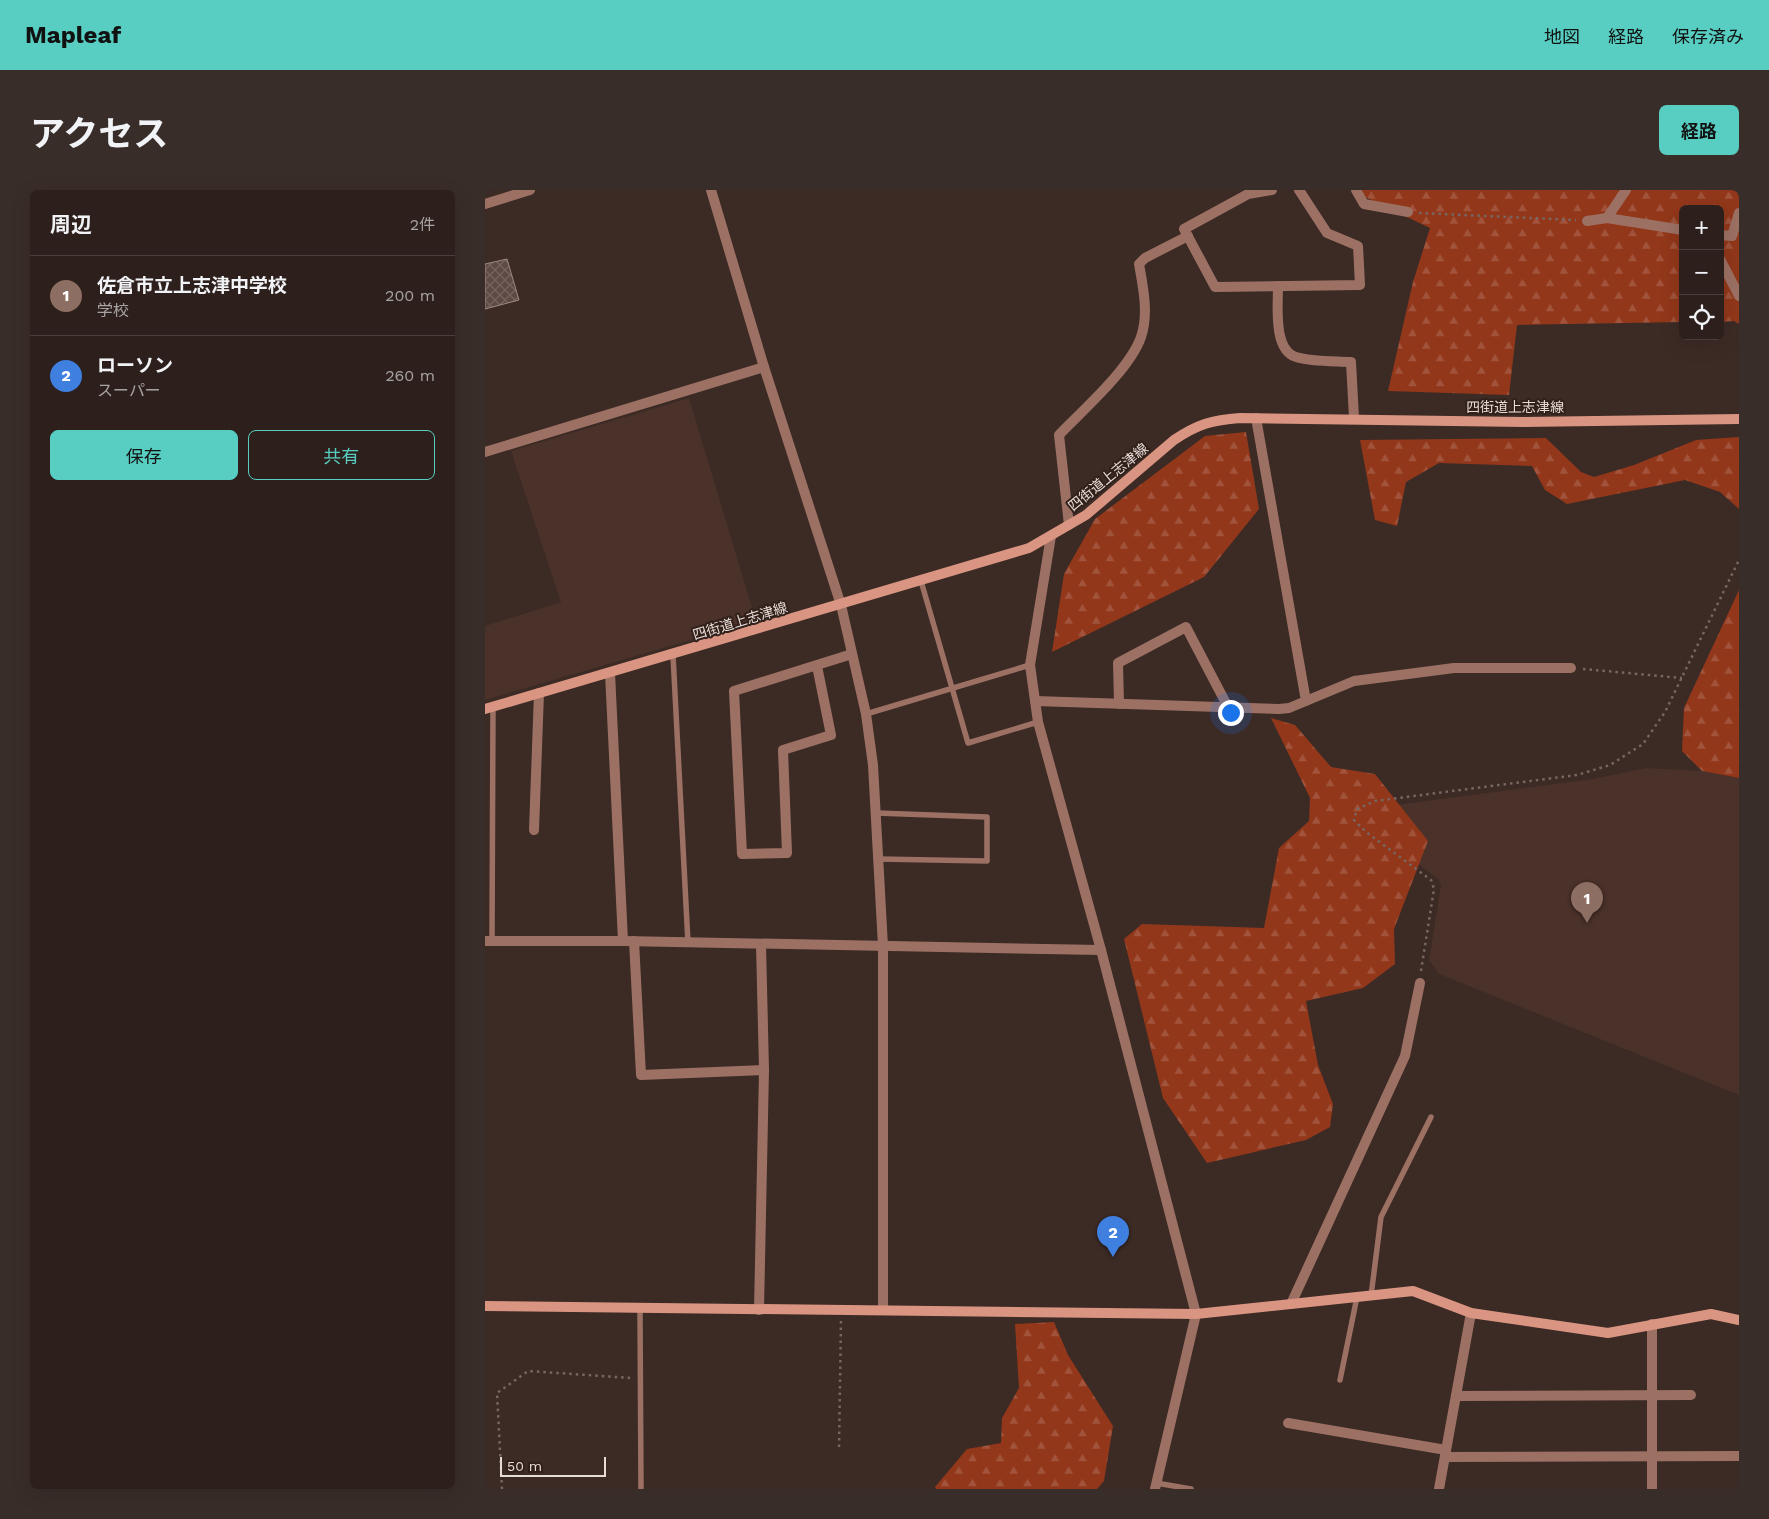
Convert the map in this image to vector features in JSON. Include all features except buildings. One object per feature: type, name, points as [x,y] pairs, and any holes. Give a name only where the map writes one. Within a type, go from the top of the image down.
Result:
[{"type":"main road","name":"四街道上志津線","points":[[489,708],[1029,548],[1086,515],[1190,430],[1211,420],[1354,418],[1524,422],[1739,419]]},
{"type":"main road","points":[[485,1306],[1196,1314],[1413,1291],[1471,1313],[1608,1333],[1711,1314],[1739,1320]]},
{"type":"street","points":[[485,204],[530,190]]},
{"type":"street","points":[[711,190],[764,366],[841,605],[866,714],[873,765],[883,946],[883,1310]]},
{"type":"street","points":[[1271,190],[1248,194],[1184,229],[1215,287],[1360,285],[1358,246],[1327,233],[1299,190]]},
{"type":"street","points":[[1356,190],[1364,204],[1408,212]]},
{"type":"street","points":[[1607,218],[1626,190]]},
{"type":"street","points":[[1724,235],[1732,236],[1739,213]]},
{"type":"street","points":[[1587,221],[1607,218],[1679,229]]},
{"type":"street","points":[[1069,525],[1059,435],[1123,366],[1141,337],[1145,301],[1139,264],[1145,258],[1187,236]]},
{"type":"street","points":[[1724,267],[1739,296]]},
{"type":"street","points":[[1278,286],[1279,333],[1285,347],[1295,357],[1351,362],[1354,418]]},
{"type":"street","points":[[485,452],[764,366]]},
{"type":"street","points":[[1256,418],[1306,700]]},
{"type":"street","points":[[1051,536],[1029,665],[1038,722],[1101,950],[1196,1314],[1156,1486]]},
{"type":"street","points":[[1119,704],[1118,663],[1186,627],[1228,707]]},
{"type":"street","points":[[817,666],[831,735],[783,750],[787,853],[743,854],[734,691],[852,654]]},
{"type":"street","points":[[1035,701],[1279,709],[1289,708],[1354,681],[1454,668],[1571,668]]},
{"type":"street","points":[[610,673],[623,941]]},
{"type":"street","points":[[534,830],[539,693]]},
{"type":"street","points":[[488,941],[623,941],[1101,950]]},
{"type":"street","points":[[634,942],[641,1075],[763,1070]]},
{"type":"street","points":[[759,1310],[763,1070],[761,944]]},
{"type":"street","points":[[1291,1304],[1405,1056],[1420,983]]},
{"type":"street","points":[[1439,1489],[1471,1313]]},
{"type":"street","points":[[1652,1324],[1652,1489]]},
{"type":"street","points":[[1456,1396],[1691,1395]]},
{"type":"street","points":[[1288,1423],[1445,1453],[1739,1456]]},
{"type":"lane","points":[[921,581],[968,743],[1038,722]]},
{"type":"lane","points":[[673,655],[688,943]]},
{"type":"lane","points":[[866,714],[1029,665]]},
{"type":"lane","points":[[488,941],[489,708]]},
{"type":"lane","points":[[876,813],[987,816],[987,861],[878,859]]},
{"type":"lane","points":[[1371,1296],[1381,1217],[1431,1117]]},
{"type":"lane","points":[[1340,1380],[1357,1297]]},
{"type":"lane","points":[[640,1309],[641,1489]]},
{"type":"lane","points":[[1156,1486],[1191,1489]]},
{"type":"path","points":[[1408,212],[1587,221]]},
{"type":"path","points":[[1420,983],[1434,890],[1431,880],[1360,826],[1354,820],[1357,809],[1375,801],[1577,775],[1610,765],[1643,744],[1665,712],[1739,560]]},
{"type":"path","points":[[1571,668],[1681,678]]},
{"type":"path","points":[[839,1447],[841,1310]]},
{"type":"path","points":[[502,1489],[497,1394],[529,1371],[640,1378]]},
{"type":"shaded area","points":[[689,398],[756,621],[485,700],[485,626],[561,602],[511,451]]},
{"type":"shaded area","points":[[1646,768],[1702,771],[1739,778],[1739,1095],[1439,974],[1429,960],[1441,885],[1438,879],[1371,829],[1381,807],[1593,779]]},
{"type":"green space","points":[[1362,190],[1739,190],[1739,324],[1734,321],[1724,322],[1724,205],[1679,205],[1679,322],[1517,325],[1509,395],[1388,391],[1413,282],[1430,228],[1365,197]]},
{"type":"green space","points":[[1246,432],[1259,509],[1204,577],[1052,652],[1064,574],[1095,519],[1205,436]]},
{"type":"green space","points":[[1739,437],[1739,509],[1720,492],[1685,480],[1567,504],[1545,490],[1532,466],[1439,463],[1406,482],[1397,526],[1375,520],[1360,440],[1546,438],[1581,472],[1594,477],[1634,465],[1696,440]]},
{"type":"green space","points":[[1739,590],[1739,778],[1702,771],[1682,751],[1684,708]]},
{"type":"green space","points":[[1271,718],[1295,725],[1331,767],[1375,774],[1428,841],[1394,929],[1395,964],[1363,988],[1306,1001],[1318,1065],[1333,1104],[1330,1127],[1306,1140],[1207,1163],[1163,1098],[1124,939],[1142,924],[1264,928],[1279,848],[1309,821],[1310,798]]},
{"type":"green space","points":[[1054,1322],[1068,1355],[1113,1426],[1104,1481],[1097,1489],[936,1489],[935,1487],[967,1449],[1001,1443],[1002,1418],[1019,1388],[1015,1324]]},
{"type":"place","name":"佐倉市立上志津中学校","points":[[1587,923]]},
{"type":"place","name":"ローソン","points":[[1113,1257]]}]
